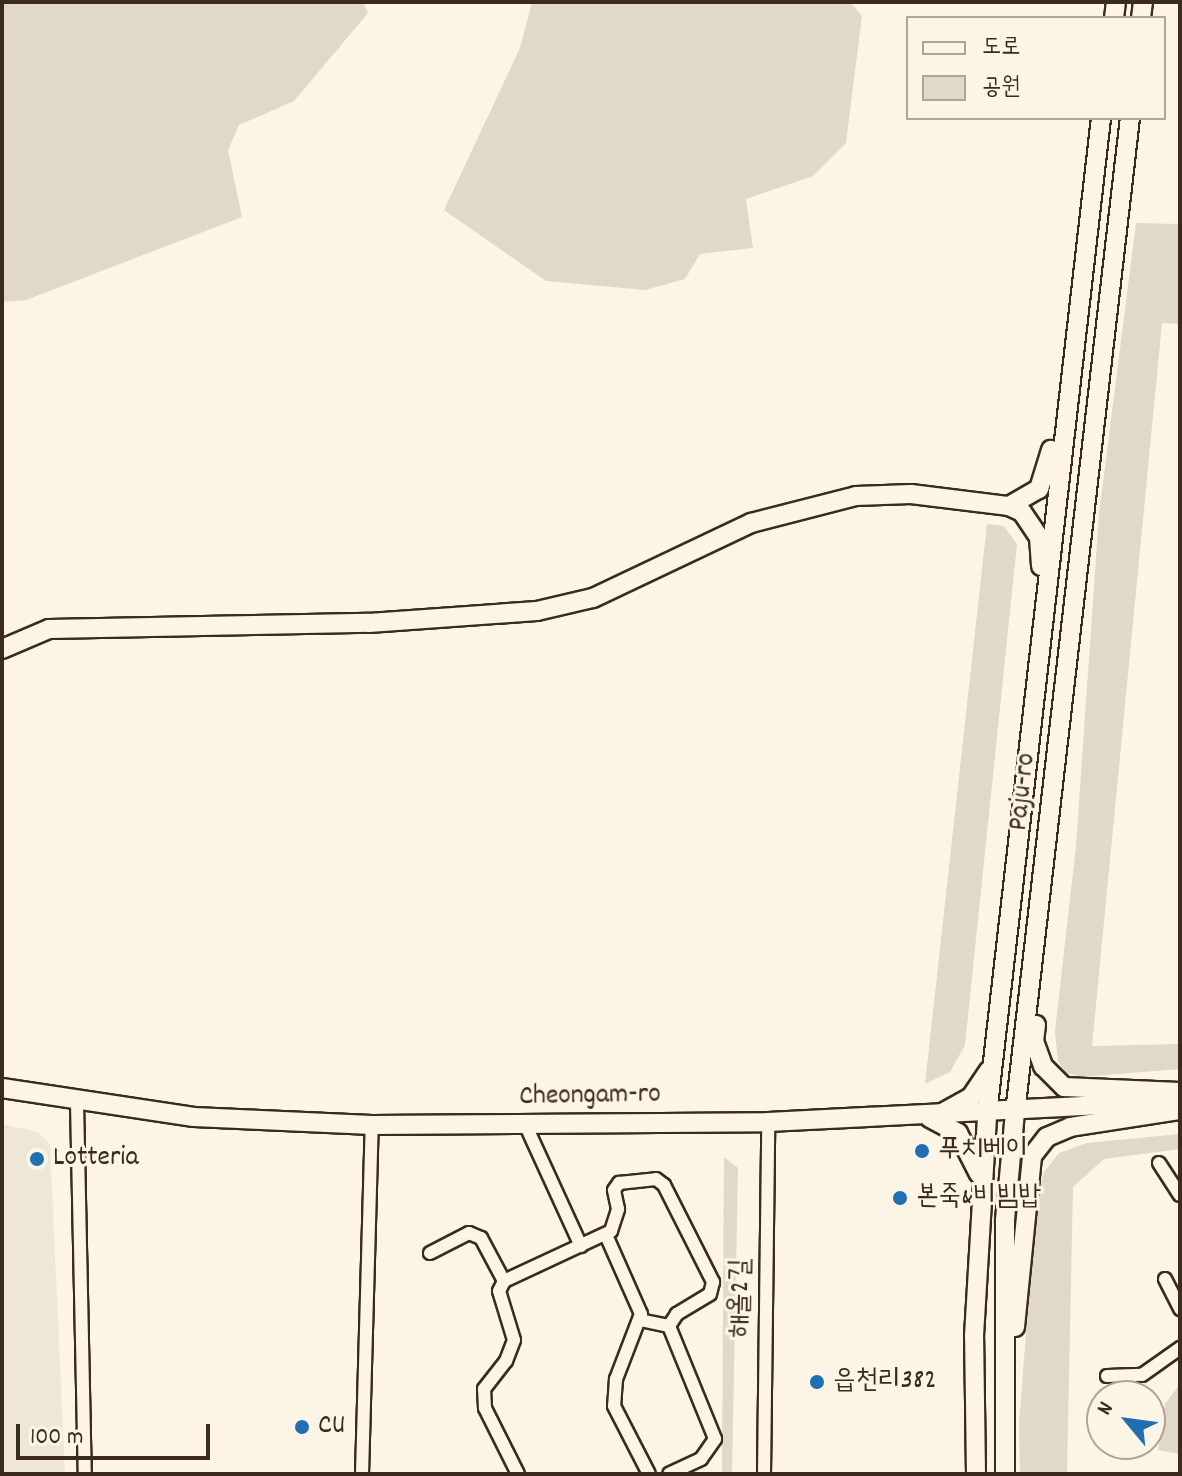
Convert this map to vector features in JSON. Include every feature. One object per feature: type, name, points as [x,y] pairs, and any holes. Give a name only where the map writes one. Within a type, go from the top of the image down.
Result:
[{"type":"main road","name":"Paju-ro","points":[[976,1474],[974,1336],[987,1114],[1101,120]]},
{"type":"main road","name":"Paju-ro","points":[[1005,1474],[1005,1220],[1130,120]]},
{"type":"main road","points":[[1009,506],[1039,489],[1048,471],[1058,397],[1071,371]]},
{"type":"main road","points":[[2,649],[49,629],[369,623],[537,611],[593,598],[694,547],[804,505],[911,494],[1009,506],[1022,512],[1039,537],[1046,607]]},
{"type":"main road","points":[[1047,841],[1034,1041],[1043,1066],[1064,1087],[1180,1092]]},
{"type":"main road","points":[[928,1117],[971,1097],[990,1068],[996,1047]]},
{"type":"main road","name":"Cheongam-ro","points":[[2,1088],[77,1102],[194,1117],[372,1125],[768,1122],[1015,1113],[1180,1101]]},
{"type":"main road","points":[[1003,1389],[1014,1341],[1032,1156],[1047,1137],[1070,1127],[1180,1110]]},
{"type":"main road","points":[[928,1117],[958,1133],[970,1149],[983,1193]]},
{"type":"street","points":[[77,1102],[85,1474]]},
{"type":"street","name":"해올2길","points":[[764,1474],[768,1122]]},
{"type":"street","points":[[362,1474],[372,1125]]},
{"type":"street","points":[[526,1126],[581,1246]]},
{"type":"street","points":[[1159,1163],[1180,1195]]},
{"type":"street","points":[[518,1474],[485,1408],[484,1389],[506,1361],[514,1340],[499,1291],[504,1281],[606,1235],[618,1209],[614,1190],[619,1183],[656,1179],[664,1185],[713,1282],[710,1294],[677,1314],[669,1326]]},
{"type":"street","points":[[430,1253],[469,1233],[481,1238],[504,1281]]},
{"type":"street","points":[[606,1235],[640,1320],[613,1394],[649,1474]]},
{"type":"street","points":[[1165,1279],[1180,1309]]},
{"type":"street","points":[[640,1320],[669,1326]]},
{"type":"street","points":[[669,1326],[715,1439],[701,1459],[669,1474]]},
{"type":"street","points":[[1107,1376],[1142,1375],[1180,1348]]},
{"type":"shaded area","points":[[2,1124],[38,1132],[50,1144],[65,1474],[2,1474]]},
{"type":"green space","points":[[2,2],[363,2],[368,13],[294,101],[239,125],[228,150],[242,217],[26,300],[2,302]]},
{"type":"green space","points":[[532,2],[850,2],[862,16],[846,143],[813,176],[746,199],[753,248],[700,254],[685,279],[645,290],[546,281],[444,210],[520,48]]},
{"type":"green space","points":[[1136,223],[1180,224],[1180,324],[1162,323],[1092,1046],[1180,1044],[1180,1069],[1082,1077],[1067,1073],[1058,1062],[1055,1031],[1076,846],[1099,514]]},
{"type":"green space","points":[[987,524],[1004,526],[1017,544],[965,1045],[950,1072],[925,1084]]},
{"type":"green space","points":[[1180,1134],[1180,1149],[1104,1159],[1073,1187],[1067,1474],[1020,1474],[1019,1423],[1036,1205],[1044,1172],[1059,1153],[1087,1143]]},
{"type":"green space","points":[[724,1157],[738,1168],[732,1474],[722,1474]]},
{"type":"green space","points":[[1180,1384],[1180,1454],[1166,1451],[1166,1403]]},
{"type":"place","name":"푸치베이","points":[[922,1151]]},
{"type":"place","name":"Lotteria","points":[[37,1159]]},
{"type":"place","name":"본죽&비빔밥","points":[[900,1198]]},
{"type":"place","name":"읍천리382","points":[[817,1382]]},
{"type":"place","name":"CU","points":[[302,1427]]}]
